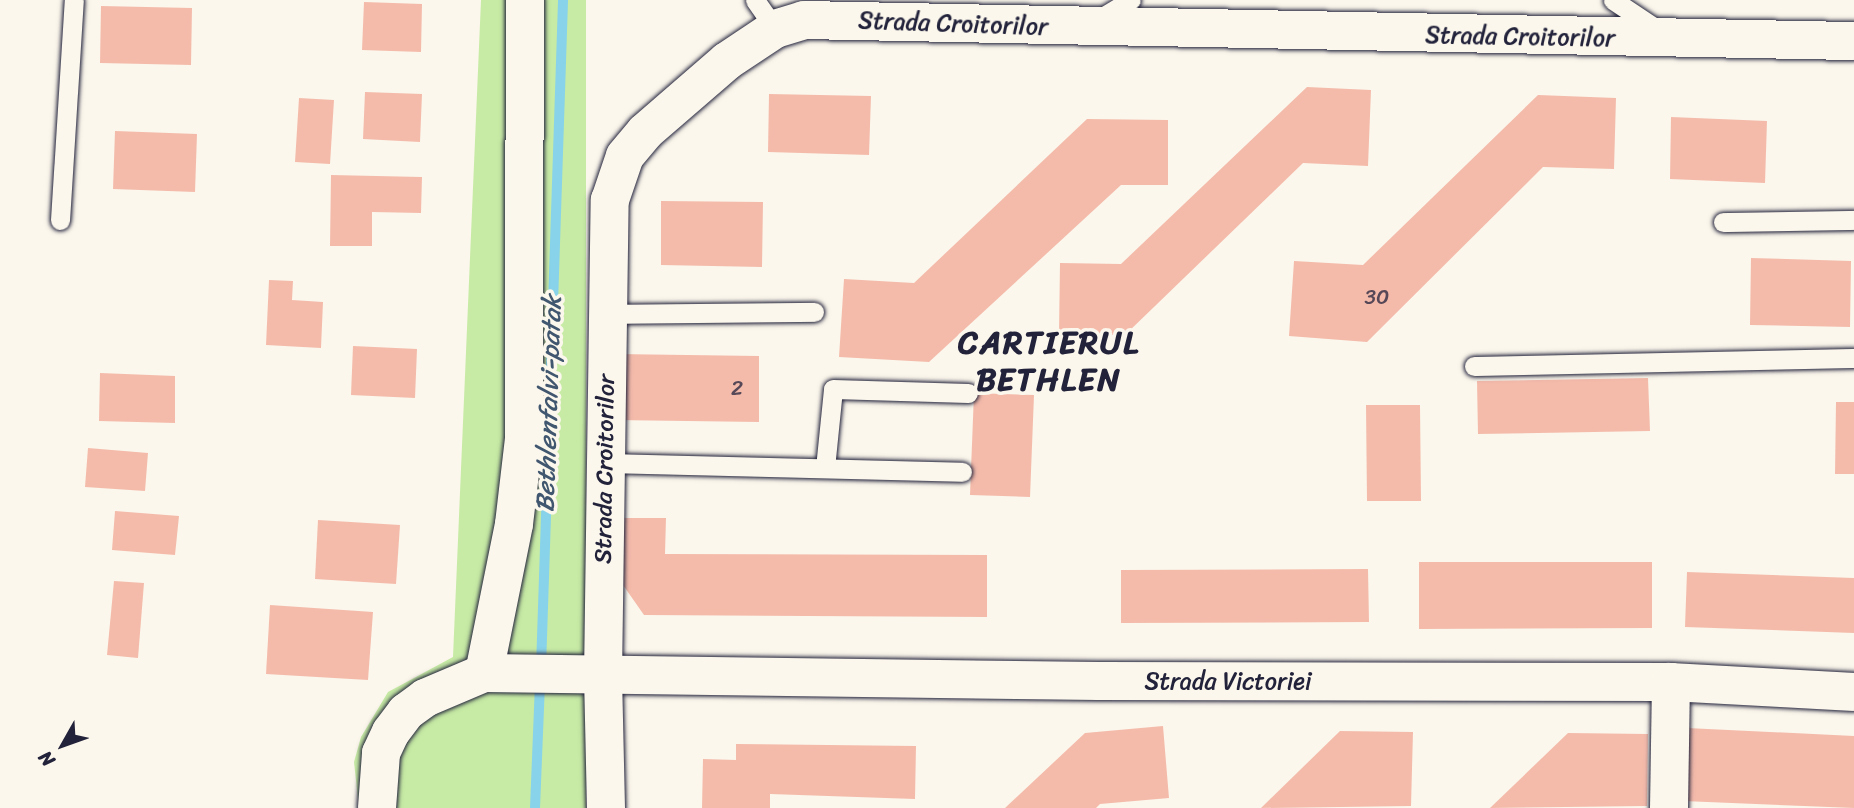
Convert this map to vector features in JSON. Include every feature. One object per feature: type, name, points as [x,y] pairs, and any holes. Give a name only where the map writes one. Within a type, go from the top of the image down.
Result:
[{"type":"street","points":[[377,808],[381,753],[391,732],[406,712],[425,698],[497,672],[524,439],[524,0]]},
{"type":"street","name":"Strada Croitorilor","points":[[606,808],[603,677],[606,314],[610,200],[625,156],[645,132],[686,95],[765,14],[804,20],[1085,28],[1854,41]]},
{"type":"street","name":"Strada Victoriei","points":[[497,672],[563,673],[603,677],[1671,682],[1854,692]]},
{"type":"street","points":[[1669,808],[1671,682]]},
{"type":"lane","points":[[60,220],[74,0]]},
{"type":"lane","points":[[1085,28],[1131,0]]},
{"type":"lane","points":[[1613,0],[1673,40]]},
{"type":"lane","points":[[1723,222],[1854,220]]},
{"type":"lane","points":[[606,314],[814,312]]},
{"type":"lane","points":[[1474,366],[1854,358]]},
{"type":"lane","points":[[825,468],[833,389],[968,393]]},
{"type":"lane","points":[[606,463],[962,472]]},
{"type":"green space","points":[[481,0],[586,0],[586,808],[359,808],[354,762],[361,737],[388,692],[453,657]]},
{"type":"building","points":[[364,2],[422,4],[421,52],[362,50]]},
{"type":"building","points":[[101,6],[192,8],[191,65],[100,63]]},
{"type":"building","points":[[1307,87],[1371,90],[1368,166],[1303,163],[1125,335],[1059,334],[1060,263],[1121,264]]},
{"type":"building","points":[[365,92],[422,94],[420,142],[363,139]]},
{"type":"building","points":[[769,94],[871,96],[869,155],[768,152]]},
{"type":"building","points":[[1538,95],[1616,98],[1614,169],[1543,167],[1367,342],[1289,336],[1294,261],[1363,265]]},
{"type":"building","points":[[299,98],[334,100],[330,164],[295,162]]},
{"type":"building","points":[[1671,117],[1767,121],[1765,183],[1670,179]]},
{"type":"building","points":[[1087,119],[1168,120],[1168,185],[1121,185],[929,362],[839,357],[844,279],[914,283]]},
{"type":"building","points":[[115,131],[197,134],[195,192],[113,189]]},
{"type":"building","points":[[331,175],[422,177],[421,213],[372,212],[372,246],[330,246]]},
{"type":"building","points":[[661,201],[763,202],[762,267],[661,265]]},
{"type":"building","points":[[1751,258],[1851,261],[1850,327],[1750,325]]},
{"type":"building","points":[[269,280],[293,281],[292,300],[323,302],[321,348],[266,345]]},
{"type":"building","points":[[353,346],[417,349],[415,398],[351,395]]},
{"type":"building","points":[[615,354],[759,356],[759,422],[614,420]]},
{"type":"building","points":[[100,373],[175,376],[175,423],[99,421]]},
{"type":"building","points":[[1648,378],[1650,431],[1478,434],[1477,381]]},
{"type":"building","points":[[974,393],[1034,395],[1030,497],[970,495]]},
{"type":"building","points":[[1836,402],[1854,402],[1854,474],[1835,474]]},
{"type":"building","points":[[1366,405],[1420,405],[1421,501],[1367,501]]},
{"type":"building","points":[[88,448],[148,453],[145,491],[85,487]]},
{"type":"building","points":[[115,511],[179,516],[175,555],[112,550]]},
{"type":"building","points":[[616,518],[666,518],[665,554],[987,555],[987,617],[644,615],[616,575]]},
{"type":"building","points":[[318,520],[400,525],[396,584],[315,579]]},
{"type":"building","points":[[1419,562],[1652,562],[1652,628],[1419,629]]},
{"type":"building","points":[[1368,569],[1369,622],[1121,623],[1121,570]]},
{"type":"building","points":[[1687,572],[1854,578],[1854,633],[1685,627]]},
{"type":"building","points":[[114,581],[144,583],[138,658],[107,655]]},
{"type":"building","points":[[270,605],[373,612],[368,680],[266,674]]},
{"type":"building","points":[[1163,726],[1169,798],[1100,804],[1096,808],[1005,808],[1085,733]]},
{"type":"building","points":[[1687,728],[1854,736],[1854,808],[1683,801]]},
{"type":"building","points":[[1340,731],[1413,732],[1411,806],[1261,808]]},
{"type":"building","points":[[1568,733],[1648,734],[1647,806],[1490,808]]},
{"type":"building","points":[[736,744],[916,746],[915,799],[770,794],[770,808],[702,808],[703,759],[736,760]]},
{"type":"waterway","name":"Bethlenfalvi-patak","points":[[541,668],[563,0]]},
{"type":"waterway","name":"Bethlenfalvi-patak","points":[[535,808],[540,683]]},
{"type":"district","name":"CARTIERUL BETHLEN","points":[[1049,362]]}]
